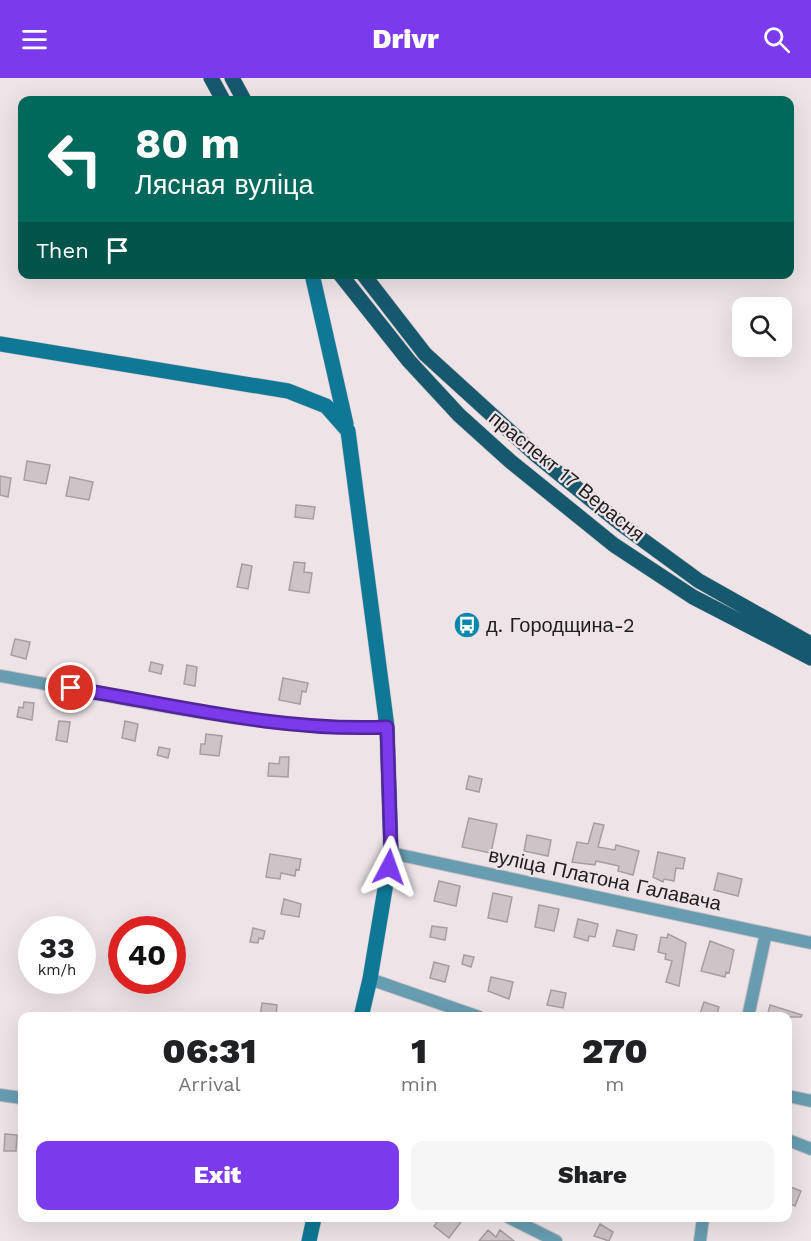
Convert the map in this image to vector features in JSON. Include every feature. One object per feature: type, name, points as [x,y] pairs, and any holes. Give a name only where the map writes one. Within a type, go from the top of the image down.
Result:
[{"type":"main road","points":[[212,78],[222,96]]},
{"type":"main road","points":[[232,78],[242,96]]},
{"type":"main road","name":"праспект 17 Верасня","points":[[344,279],[409,361],[459,415],[614,545],[693,597],[811,658]]},
{"type":"main road","name":"праспект 17 Верасня","points":[[367,279],[425,354],[536,455],[621,524],[699,581],[811,644]]},
{"type":"street","points":[[313,279],[348,431],[387,727],[391,853],[370,979],[362,1012]]},
{"type":"street","points":[[0,344],[288,391],[326,406],[348,431]]},
{"type":"street","points":[[0,676],[257,720],[346,728],[387,727]]},
{"type":"street","name":"вуліца Платона Галавача","points":[[391,853],[811,943]]},
{"type":"street","points":[[749,1012],[766,933]]},
{"type":"street","points":[[370,979],[464,1012]]},
{"type":"street","points":[[0,1095],[18,1097]]},
{"type":"street","points":[[792,1097],[811,1101]]},
{"type":"street","points":[[792,1142],[811,1149]]},
{"type":"street","points":[[311,1239],[313,1222]]},
{"type":"street","points":[[518,1222],[556,1241]]},
{"type":"street","points":[[700,1241],[702,1222]]},
{"type":"building","points":[[27,461],[50,465],[46,484],[24,480]]},
{"type":"building","points":[[0,476],[11,478],[8,497],[0,495]]},
{"type":"building","points":[[70,477],[93,482],[89,500],[66,496]]},
{"type":"building","points":[[296,505],[315,507],[313,519],[295,517]]},
{"type":"building","points":[[294,562],[305,563],[304,572],[312,573],[309,593],[289,590]]},
{"type":"building","points":[[242,564],[252,566],[248,589],[237,587]]},
{"type":"building","points":[[15,639],[30,642],[26,659],[11,655]]},
{"type":"building","points":[[151,662],[163,665],[161,674],[149,671]]},
{"type":"building","points":[[187,665],[197,667],[195,686],[184,684]]},
{"type":"building","points":[[283,678],[308,683],[306,692],[302,691],[300,704],[279,700]]},
{"type":"building","points":[[24,702],[34,703],[32,720],[17,717],[19,707],[23,708]]},
{"type":"building","points":[[59,721],[70,722],[67,742],[56,740]]},
{"type":"building","points":[[125,721],[138,724],[135,741],[122,738]]},
{"type":"building","points":[[206,734],[222,736],[219,756],[200,754],[201,744],[205,744]]},
{"type":"building","points":[[159,747],[170,749],[168,758],[157,755]]},
{"type":"building","points":[[280,757],[289,757],[288,777],[268,776],[269,763],[279,764]]},
{"type":"building","points":[[469,776],[482,779],[479,792],[466,789]]},
{"type":"building","points":[[469,818],[497,824],[491,853],[462,847]]},
{"type":"building","points":[[594,823],[604,825],[598,847],[615,850],[616,845],[639,851],[633,875],[618,871],[619,866],[596,861],[595,865],[572,862],[577,842],[588,844]]},
{"type":"building","points":[[527,835],[551,840],[548,856],[524,851]]},
{"type":"building","points":[[658,852],[685,858],[683,869],[676,868],[674,881],[664,879],[663,882],[653,877]]},
{"type":"building","points":[[270,854],[301,859],[295,876],[281,873],[280,879],[266,877]]},
{"type":"building","points":[[718,873],[742,879],[738,896],[714,890]]},
{"type":"building","points":[[439,881],[460,886],[456,906],[434,901]]},
{"type":"building","points":[[493,893],[512,897],[507,922],[488,918]]},
{"type":"building","points":[[284,899],[301,904],[299,917],[281,914]]},
{"type":"building","points":[[539,905],[559,909],[554,931],[535,927]]},
{"type":"building","points":[[578,919],[598,924],[595,937],[589,936],[588,941],[574,937]]},
{"type":"building","points":[[432,926],[447,928],[445,940],[430,937]]},
{"type":"building","points":[[253,928],[265,931],[263,939],[259,938],[258,943],[250,942]]},
{"type":"building","points":[[617,930],[637,935],[634,950],[613,946]]},
{"type":"building","points":[[668,934],[686,943],[679,986],[666,982],[672,961],[665,959],[666,954],[658,952],[661,937],[667,938]]},
{"type":"building","points":[[710,941],[734,950],[729,973],[726,972],[725,977],[701,971]]},
{"type":"building","points":[[464,955],[474,957],[471,967],[462,964]]},
{"type":"building","points":[[434,962],[449,966],[445,982],[430,978]]},
{"type":"building","points":[[491,977],[513,982],[509,999],[488,991]]},
{"type":"building","points":[[551,990],[566,993],[563,1008],[547,1005]]},
{"type":"building","points":[[704,1002],[719,1007],[718,1012],[701,1012]]},
{"type":"building","points":[[262,1003],[277,1005],[276,1012],[261,1012]]},
{"type":"building","points":[[770,1005],[802,1015],[792,1017],[792,1012],[768,1012]]},
{"type":"building","points":[[5,1134],[17,1135],[16,1151],[4,1151]]},
{"type":"building","points":[[792,1188],[801,1191],[795,1206],[792,1205]]},
{"type":"building","points":[[437,1222],[461,1222],[449,1238],[434,1226]]},
{"type":"building","points":[[600,1224],[613,1232],[609,1241],[594,1236]]},
{"type":"building","points":[[488,1230],[496,1237],[500,1230],[514,1241],[479,1241]]},
{"type":"place","name":"д. Городщина-2","points":[[467,625]]},
{"type":"route","points":[[71,688],[257,720],[346,728],[387,727],[391,853],[389,867]]}]
